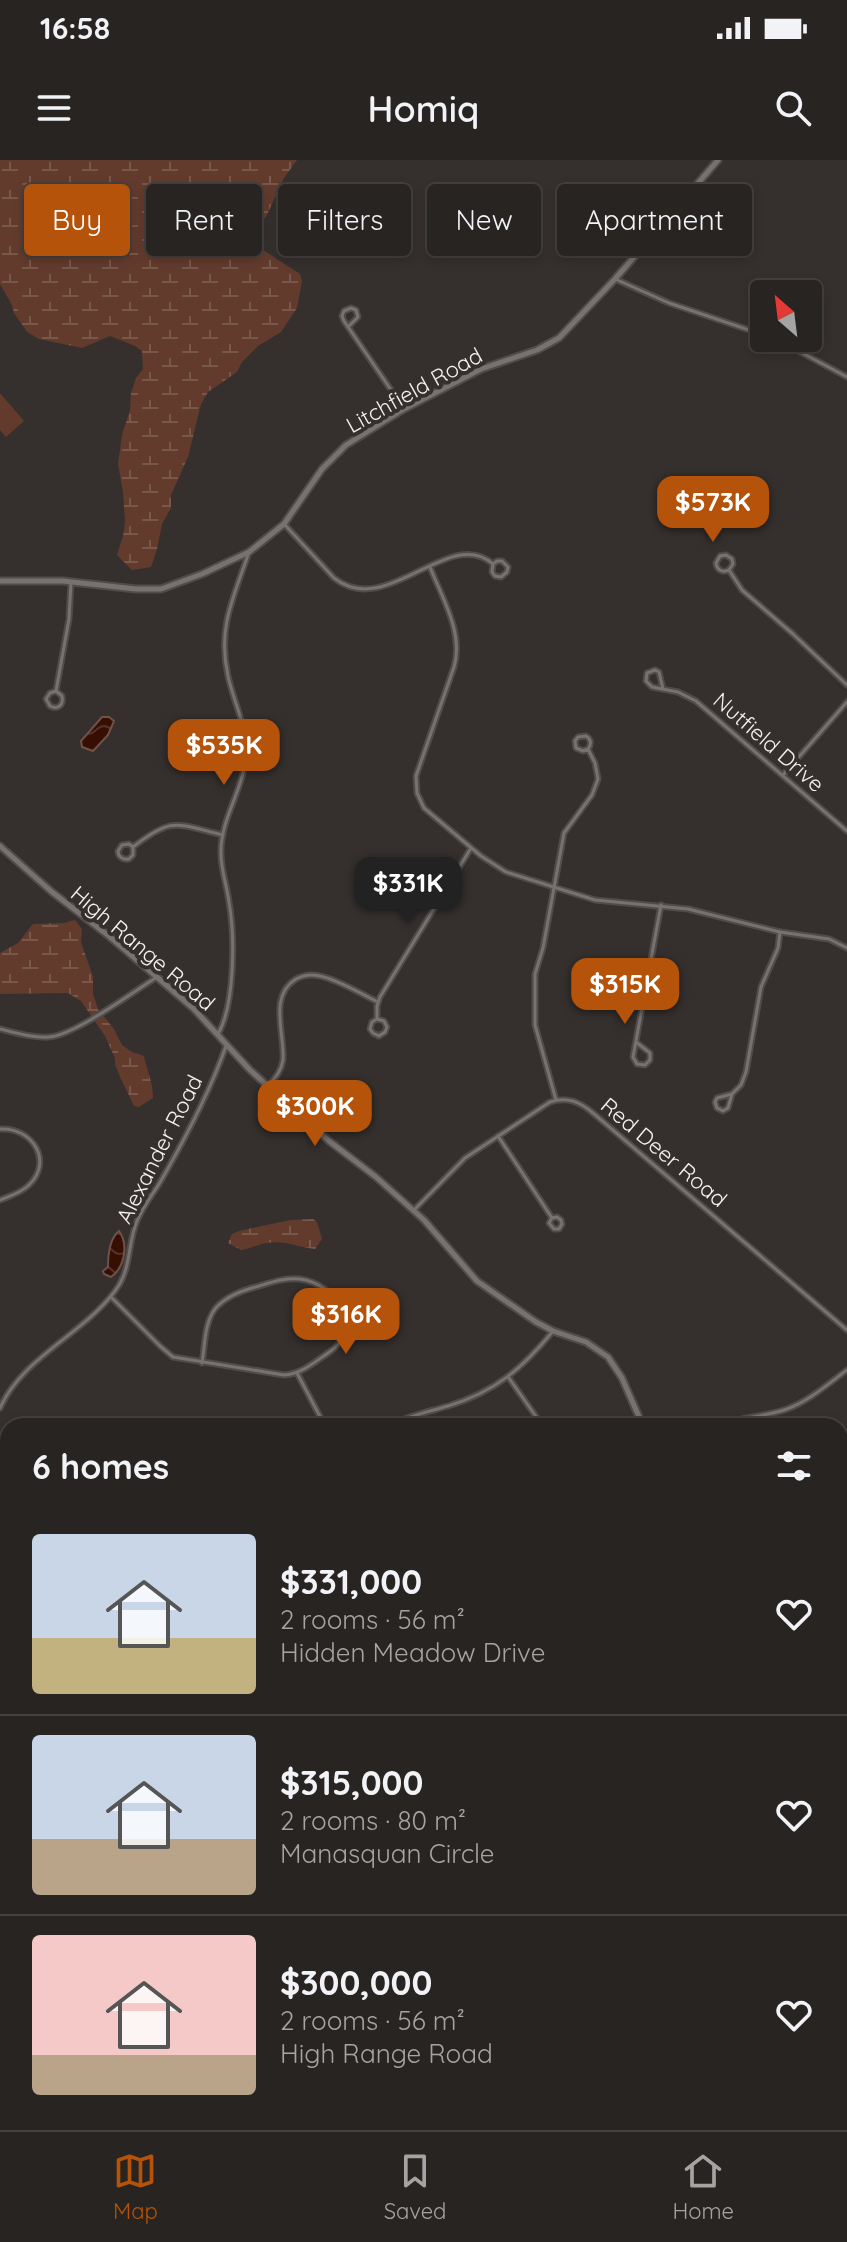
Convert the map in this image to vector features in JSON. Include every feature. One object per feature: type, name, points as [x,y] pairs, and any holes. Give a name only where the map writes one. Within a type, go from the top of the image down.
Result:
[{"type":"street","name":"Litchfield Road","points":[[0,581],[71,582],[161,589],[194,578],[249,552],[284,524],[333,456],[353,440],[481,369],[552,343],[615,279],[718,160]]},
{"type":"street","points":[[615,279],[669,303],[750,330]]},
{"type":"street","points":[[348,327],[358,317],[356,310],[351,308],[344,311],[342,316],[348,327],[404,409]]},
{"type":"street","points":[[800,352],[847,377]]},
{"type":"street","points":[[284,524],[335,579],[348,587],[363,590],[383,587],[468,554],[479,555],[493,564]]},
{"type":"street","points":[[218,1035],[225,1019],[231,976],[230,906],[221,858],[223,835],[246,757],[240,715],[227,670],[224,628],[249,552]]},
{"type":"street","points":[[726,555],[732,559],[729,570],[718,569],[716,560],[720,556],[726,555]]},
{"type":"street","points":[[500,560],[505,562],[506,574],[495,576],[491,569],[493,564],[500,560]]},
{"type":"street","points":[[430,567],[456,633],[457,654],[417,772],[416,789],[424,808],[471,848],[506,872],[554,888],[595,900],[688,909],[846,945]]},
{"type":"street","points":[[729,570],[742,590],[847,685]]},
{"type":"street","points":[[56,691],[69,619],[71,582]]},
{"type":"street","name":"Nutfield Drive","points":[[663,689],[659,672],[647,673],[647,684],[652,687],[690,697],[847,831]]},
{"type":"street","points":[[56,691],[63,699],[62,704],[55,708],[48,705],[46,699],[56,691]]},
{"type":"street","points":[[783,775],[847,702]]},
{"type":"street","points":[[583,735],[590,739],[588,749],[580,751],[576,748],[574,744],[578,737],[583,735]]},
{"type":"street","points":[[414,1210],[458,1164],[556,1100],[534,1021],[536,968],[543,948],[564,833],[597,784],[597,767],[588,749]]},
{"type":"street","points":[[133,847],[155,830],[170,825],[183,825],[223,835]]},
{"type":"street","points":[[122,845],[133,847],[133,855],[129,859],[119,856],[122,845]]},
{"type":"street","name":"High Range Road","points":[[0,846],[157,977],[199,1014],[226,1046],[268,1086],[329,1141],[414,1210],[477,1281],[529,1318],[553,1331],[586,1342],[608,1357],[618,1370],[639,1418]]},
{"type":"street","points":[[377,1019],[378,1002],[471,848]]},
{"type":"street","points":[[636,1042],[650,1054],[645,1065],[634,1059],[636,1042],[661,905]]},
{"type":"street","points":[[732,1094],[718,1096],[715,1102],[717,1108],[723,1111],[728,1108],[732,1094],[741,1085],[746,1072],[761,987],[778,948],[780,932]]},
{"type":"street","points":[[268,1086],[281,1066],[280,1003],[293,981],[309,975],[322,976],[378,1002]]},
{"type":"street","points":[[0,1029],[50,1037],[66,1033],[157,977]]},
{"type":"street","points":[[377,1019],[384,1021],[387,1027],[379,1036],[370,1029],[377,1019]]},
{"type":"street","name":"Alexander Road","points":[[0,1408],[15,1382],[111,1297],[126,1272],[138,1219],[205,1096],[226,1046]]},
{"type":"street","name":"Red Deer Road","points":[[556,1100],[567,1099],[587,1107],[847,1330]]},
{"type":"street","points":[[0,1129],[14,1129],[26,1134],[34,1144],[39,1160],[37,1173],[28,1187],[0,1200]]},
{"type":"street","points":[[498,1136],[552,1218]]},
{"type":"street","points":[[111,1297],[166,1352],[178,1359],[202,1363],[284,1375],[297,1373],[336,1347],[346,1324],[341,1305],[315,1284],[299,1279],[240,1292],[220,1304],[208,1323],[202,1363]]},
{"type":"street","points":[[408,1418],[466,1401],[509,1378],[553,1331]]},
{"type":"street","points":[[744,1418],[797,1405],[847,1370]]},
{"type":"street","points":[[297,1373],[321,1418]]},
{"type":"street","points":[[509,1378],[536,1418]]},
{"type":"green space","points":[[0,160],[297,160],[281,184],[278,184],[278,191],[262,221],[262,184],[146,184],[146,256],[262,256],[262,249],[300,274],[302,281],[297,308],[281,332],[258,346],[237,372],[208,392],[201,404],[188,457],[171,495],[171,508],[162,524],[151,567],[132,570],[117,555],[125,522],[118,464],[131,393],[143,369],[142,351],[110,336],[82,348],[39,339],[27,332],[0,284]]},
{"type":"green space","points":[[0,393],[24,421],[6,437],[0,430]]},
{"type":"green space","points":[[75,920],[82,929],[81,942],[93,977],[93,994],[98,1009],[122,1045],[144,1056],[153,1098],[139,1107],[134,1106],[120,1077],[105,1036],[81,1001],[68,993],[0,994],[0,953],[18,943],[33,924]]},
{"type":"green space","points":[[313,1219],[317,1222],[322,1239],[315,1249],[273,1242],[241,1250],[228,1243],[232,1234],[239,1231],[290,1220]]},
{"type":"water","points":[[102,717],[114,721],[108,735],[93,751],[82,747],[81,741]]},
{"type":"water","points":[[119,1231],[124,1243],[124,1256],[111,1277],[103,1271],[108,1267],[111,1243]]}]
